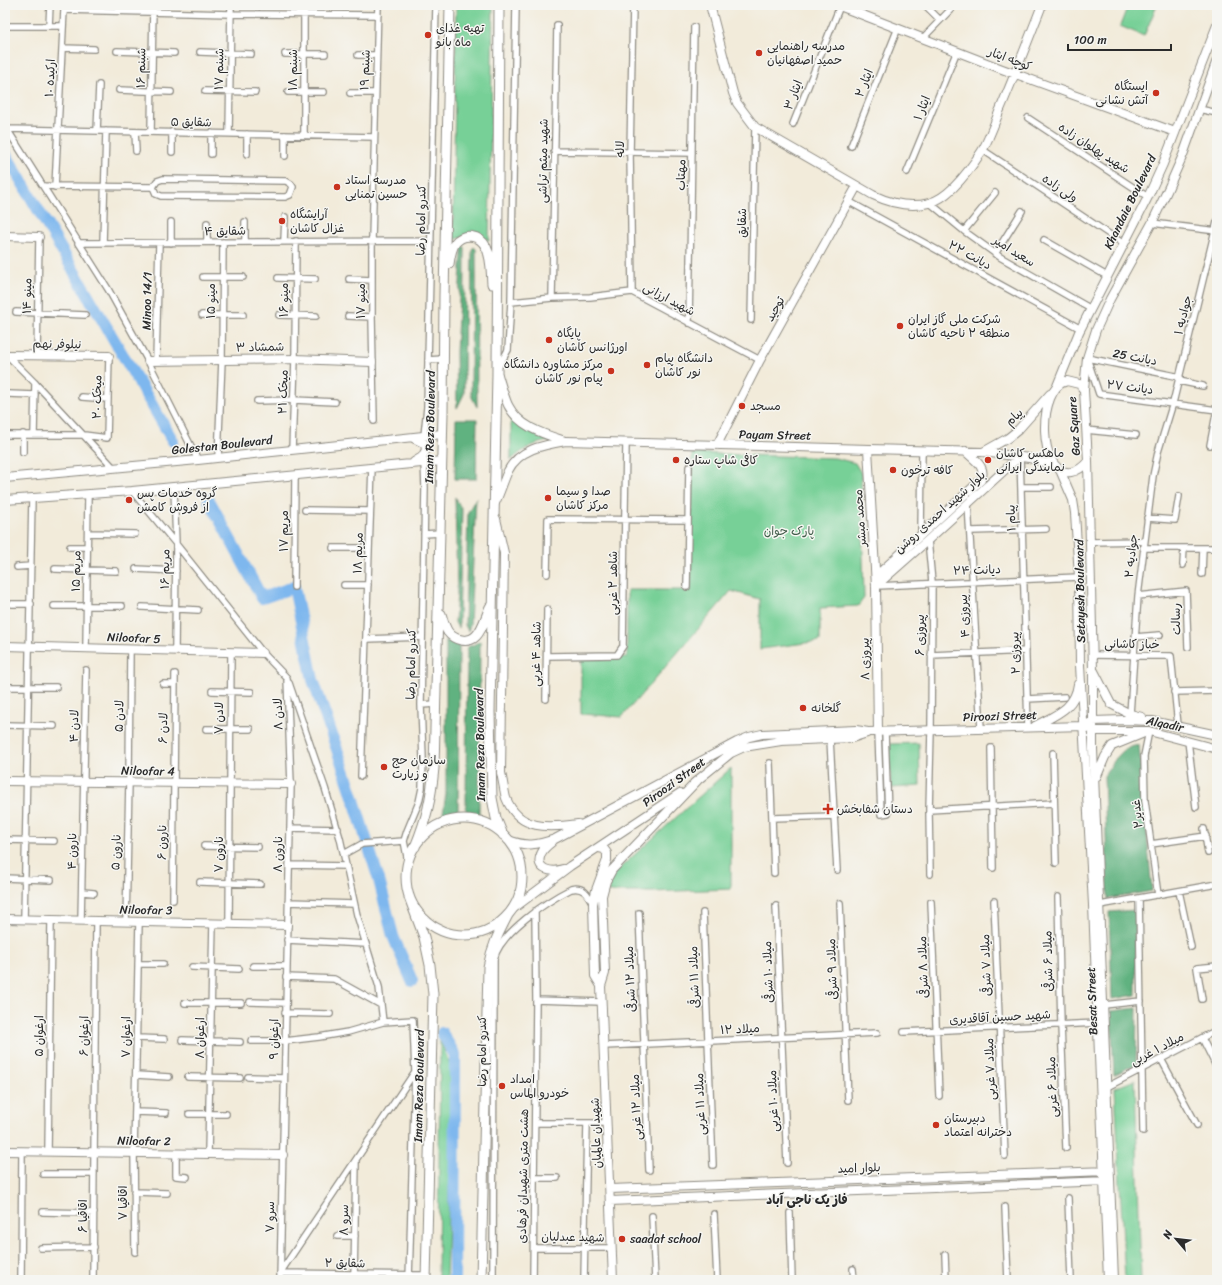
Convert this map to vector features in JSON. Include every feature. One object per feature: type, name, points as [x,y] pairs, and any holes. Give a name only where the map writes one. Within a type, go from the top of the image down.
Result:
[{"type":"main road","name":"Imam Reza Boulevard","points":[[415,846],[425,822],[432,795],[434,768],[442,461],[450,5]]},
{"type":"main road","name":"Imam Reza Boulevard","points":[[500,5],[495,514],[490,712],[492,798],[496,818],[505,837]]},
{"type":"main road","points":[[710,5],[733,93],[737,103],[755,127],[873,195],[893,203],[911,205],[930,203],[941,198],[967,172],[983,150],[1042,5]]},
{"type":"main road","name":"کوچه ایثار","points":[[839,6],[1015,74],[1175,132]]},
{"type":"main road","name":"Khandaie Boulevard","points":[[1055,388],[1081,329],[1148,197],[1217,25]]},
{"type":"main road","points":[[1084,390],[1087,358],[1100,319],[1152,223],[1168,189],[1183,155],[1217,60]]},
{"type":"main road","name":"توحید","points":[[717,445],[760,360],[857,186]]},
{"type":"main road","points":[[444,296],[452,248],[461,238],[469,235],[474,236],[484,244],[489,252],[497,329]]},
{"type":"main road","points":[[5,236],[39,237]]},
{"type":"main road","name":"نیلوفر نهم","points":[[6,355],[109,356]]},
{"type":"main road","name":"شمشاد ۳","points":[[152,361],[295,358],[372,362]]},
{"type":"main road","points":[[497,371],[507,404],[517,417],[523,423],[539,432],[566,441]]},
{"type":"main road","name":"Gaz Square","points":[[1071,381],[1079,384],[1084,390],[1088,460],[1082,467],[1069,472],[1058,468],[1049,453],[1045,434],[1047,409],[1055,388],[1063,382],[1071,381]]},
{"type":"main road","name":"پیام","points":[[984,452],[1008,438],[1018,430],[1055,388]]},
{"type":"main road","name":"Golestan Boulevard","points":[[5,478],[218,458],[442,434]]},
{"type":"main road","points":[[411,437],[425,444],[426,450],[422,457],[413,463]]},
{"type":"main road","points":[[495,504],[509,469],[526,452],[534,448],[566,441]]},
{"type":"main road","name":"Payam Street","points":[[566,441],[984,452],[1020,456],[1058,468]]},
{"type":"main road","name":"محمد مبشر","points":[[868,449],[876,586]]},
{"type":"main road","name":"بلوار شهید احمدی روشن","points":[[876,586],[928,540],[942,521],[981,480],[983,469],[965,451]]},
{"type":"main road","name":"بلوار شهید احمدی روشن","points":[[876,576],[921,534],[968,503],[1020,456]]},
{"type":"main road","name":"Setayesh Boulevard","points":[[1088,460],[1093,655],[1093,721]]},
{"type":"main road","points":[[5,500],[132,491],[442,461]]},
{"type":"main road","name":"Setayesh Boulevard","points":[[1058,468],[1073,500],[1076,513],[1080,665],[1084,726]]},
{"type":"main road","points":[[495,514],[504,553],[501,773],[506,797],[510,806],[518,816],[537,826],[551,827],[582,824]]},
{"type":"main road","name":"پیروزی ۸","points":[[876,586],[881,732]]},
{"type":"main road","points":[[438,605],[448,632],[457,639],[465,640],[473,638],[478,633],[492,602]]},
{"type":"main road","points":[[1079,609],[1092,608]]},
{"type":"main road","name":"Niloofar 5","points":[[5,646],[263,653]]},
{"type":"main road","points":[[1031,727],[1069,706],[1074,699],[1077,690],[1080,665]]},
{"type":"main road","points":[[1093,670],[1111,704],[1130,714],[1152,721]]},
{"type":"main road","points":[[490,712],[501,736]]},
{"type":"main road","points":[[1084,726],[1093,721],[1152,721],[1178,725],[1217,735]]},
{"type":"main road","name":"Besat Street","points":[[1093,721],[1107,1087],[1106,1181],[1108,1280]]},
{"type":"main road","name":"Piroozi Street","points":[[505,837],[528,845],[540,844],[555,839],[749,737],[762,734],[856,730],[881,732],[1084,726]]},
{"type":"main road","name":"Alqadir","points":[[1084,726],[1093,731],[1149,731],[1217,748]]},
{"type":"main road","name":"Besat Street","points":[[1084,726],[1106,1171]]},
{"type":"main road","points":[[1095,781],[1100,767],[1112,746],[1149,731]]},
{"type":"main road","name":"Piroozi Street","points":[[514,908],[570,866],[697,781],[732,753],[744,748],[781,741],[857,737],[868,732]]},
{"type":"main road","name":"Niloofar 4","points":[[5,781],[291,784]]},
{"type":"main road","points":[[601,986],[605,973],[602,896],[606,881],[612,870],[697,781]]},
{"type":"main road","points":[[464,819],[476,820],[488,824],[498,830],[505,837],[514,846],[519,856],[522,868],[522,879],[521,890],[514,908],[499,924],[483,933],[465,936],[447,933],[431,925],[418,913],[409,896],[406,874],[408,862],[415,846],[422,837],[442,824],[453,820],[464,819]]},
{"type":"main road","points":[[555,839],[540,854],[539,859],[542,866],[552,871],[570,866]]},
{"type":"main road","points":[[599,848],[603,848],[606,851],[607,860],[596,890],[593,904],[596,976],[601,986]]},
{"type":"main road","name":"Imam Reza Boulevard","points":[[409,896],[424,937],[430,965],[433,994],[426,1277]]},
{"type":"main road","points":[[481,1280],[489,1098],[488,967],[493,943],[508,915]]},
{"type":"main road","name":"Niloofar 3","points":[[5,919],[287,925]]},
{"type":"main road","name":"شهیدان عالمیان","points":[[601,986],[613,1280]]},
{"type":"main road","name":"Niloofar 2","points":[[5,1151],[283,1154]]},
{"type":"main road","name":"بلوار امید","points":[[610,1189],[1106,1171]]},
{"type":"main road","points":[[917,1178],[918,1188]]},
{"type":"main road","points":[[877,1180],[878,1190]]},
{"type":"main road","name":"Besat Street","points":[[1106,1181],[1114,1280]]},
{"type":"main road","name":"بلوار امید","points":[[610,1201],[1106,1181]]},
{"type":"street","points":[[49,26],[50,5]]},
{"type":"street","name":"شبنم ۱۶","points":[[151,132],[153,5]]},
{"type":"street","name":"شبنم ۱۷","points":[[229,134],[231,5]]},
{"type":"street","name":"شبنم ۱۸","points":[[304,5],[304,135]]},
{"type":"street","name":"شبنم ۱۹","points":[[372,240],[378,5]]},
{"type":"street","name":"کندرو امام رضا","points":[[424,436],[427,407],[436,5]]},
{"type":"street","points":[[497,371],[508,350],[511,302],[516,5]]},
{"type":"street","name":"لاله","points":[[632,292],[630,152],[633,5]]},
{"type":"street","points":[[925,5],[940,20]]},
{"type":"street","points":[[923,38],[955,5]]},
{"type":"street","name":"ایثار ۳","points":[[794,124],[839,6]]},
{"type":"street","points":[[73,7],[153,12],[378,15]]},
{"type":"street","name":"ارکیده ۱۰","points":[[55,187],[64,10],[73,7]]},
{"type":"street","name":"شهید میثم تراشی","points":[[552,298],[557,25]]},
{"type":"street","points":[[5,26],[63,26]]},
{"type":"street","name":"مهتاب","points":[[689,322],[694,27]]},
{"type":"street","name":"ایثار ۲","points":[[851,146],[898,28]]},
{"type":"street","points":[[62,48],[94,49]]},
{"type":"street","points":[[117,51],[174,53]]},
{"type":"street","name":"ایثار ۱","points":[[907,172],[957,51]]},
{"type":"street","points":[[200,52],[251,54]]},
{"type":"street","points":[[285,54],[325,54]]},
{"type":"street","points":[[358,55],[376,55]]},
{"type":"street","points":[[97,131],[99,85]]},
{"type":"street","points":[[119,90],[171,92]]},
{"type":"street","points":[[205,92],[255,92]]},
{"type":"street","points":[[288,92],[324,92]]},
{"type":"street","points":[[350,93],[375,93]]},
{"type":"street","points":[[1199,109],[1217,113]]},
{"type":"street","name":"شهید پهلوان زاده","points":[[1028,118],[1148,197]]},
{"type":"street","points":[[6,127],[152,361],[198,460]]},
{"type":"street","name":"شقایق ۵","points":[[6,127],[58,130],[374,137]]},
{"type":"street","name":"شقایق","points":[[751,320],[755,127]]},
{"type":"street","points":[[103,243],[106,131]]},
{"type":"street","points":[[135,132],[136,152]]},
{"type":"street","points":[[172,132],[172,152]]},
{"type":"street","points":[[211,133],[211,154]]},
{"type":"street","points":[[247,134],[247,154]]},
{"type":"street","points":[[285,135],[285,156]]},
{"type":"street","name":"ولی زاده","points":[[983,150],[1124,244]]},
{"type":"street","points":[[554,151],[692,153]]},
{"type":"street","points":[[163,179],[286,181],[293,187],[290,195],[285,197],[161,196],[156,194],[153,187],[157,181],[163,179]]},
{"type":"street","points":[[43,186],[153,187]]},
{"type":"street","points":[[964,231],[995,193]]},
{"type":"street","name":"دیانت ۲۲","points":[[848,201],[1081,329]]},
{"type":"street","name":"سعید امیر","points":[[930,203],[995,254],[1091,309]]},
{"type":"street","points":[[995,254],[1022,211]]},
{"type":"street","points":[[284,241],[285,217]]},
{"type":"street","points":[[171,222],[171,242]]},
{"type":"street","points":[[245,222],[245,242]]},
{"type":"street","name":"جوادیه ۱","points":[[1173,403],[1217,222]]},
{"type":"street","points":[[207,223],[207,242]]},
{"type":"street","points":[[1152,223],[1216,231]]},
{"type":"street","name":"مینو ۱۴","points":[[37,356],[39,237]]},
{"type":"street","name":"شقایق ۴","points":[[78,243],[372,240],[431,241]]},
{"type":"street","name":"مینو ۱۷","points":[[372,240],[372,362],[374,420]]},
{"type":"street","points":[[1044,240],[1107,276]]},
{"type":"street","name":"مینو ۱۶","points":[[295,358],[296,241]]},
{"type":"street","name":"مینو ۱۵","points":[[218,458],[222,360],[223,242]]},
{"type":"street","name":"Minoo 14/1","points":[[152,361],[159,243]]},
{"type":"street","points":[[203,277],[243,277]]},
{"type":"street","points":[[278,278],[315,279]]},
{"type":"street","points":[[349,279],[372,280]]},
{"type":"street","name":"شهید ارزانی","points":[[511,302],[552,298],[590,297],[632,292],[760,360]]},
{"type":"street","points":[[16,312],[85,315]]},
{"type":"street","points":[[202,314],[243,316]]},
{"type":"street","points":[[279,315],[316,316]]},
{"type":"street","points":[[348,316],[372,317]]},
{"type":"street","points":[[6,355],[35,383],[113,467]]},
{"type":"street","name":"میخک ۲۰","points":[[84,436],[107,438],[109,356]]},
{"type":"street","name":"میخک ۲۱","points":[[292,450],[295,358]]},
{"type":"street","name":"دیانت 25","points":[[1087,358],[1203,386]]},
{"type":"street","name":"دیانت ۲۷","points":[[1087,358],[1099,394],[1173,403]]},
{"type":"street","points":[[428,360],[443,359]]},
{"type":"street","points":[[34,435],[35,383]]},
{"type":"street","points":[[8,394],[35,395]]},
{"type":"street","points":[[82,397],[108,399]]},
{"type":"street","points":[[257,400],[336,402]]},
{"type":"street","points":[[1173,403],[1217,410],[1210,445]]},
{"type":"street","name":"جوادیه ۲","points":[[1130,714],[1138,596],[1147,518],[1157,458],[1173,403]]},
{"type":"street","points":[[1086,430],[1136,434]]},
{"type":"street","points":[[5,434],[84,436]]},
{"type":"street","points":[[23,452],[24,434]]},
{"type":"street","name":"شاهد ۲ غربی","points":[[547,656],[617,655],[623,646],[626,443]]},
{"type":"street","points":[[921,534],[922,450]]},
{"type":"street","name":"پیام ۱","points":[[1020,456],[1024,579]]},
{"type":"street","name":"کندرو امام رضا","points":[[404,841],[419,802],[422,788],[423,759],[421,705],[425,488],[424,462]]},
{"type":"street","name":"مریم ۱۸","points":[[361,776],[372,467]]},
{"type":"street","points":[[687,587],[689,467]]},
{"type":"street","name":"مریم ۱۷","points":[[294,587],[295,475]]},
{"type":"street","name":"مریم ۱۶","points":[[174,487],[176,544],[175,651]]},
{"type":"street","points":[[1021,487],[1050,487]]},
{"type":"street","points":[[132,491],[263,653],[287,678],[338,829],[354,904],[378,987],[382,1022]]},
{"type":"street","name":"مریم ۱۵","points":[[86,648],[88,494]]},
{"type":"street","points":[[1147,518],[1175,520],[1179,496]]},
{"type":"street","points":[[24,920],[32,498]]},
{"type":"street","name":"پیروزی ۴","points":[[968,503],[974,581],[981,729]]},
{"type":"street","points":[[304,510],[370,511]]},
{"type":"street","points":[[547,574],[548,519],[687,520]]},
{"type":"street","points":[[971,531],[1046,529]]},
{"type":"street","points":[[88,533],[135,534]]},
{"type":"street","points":[[424,534],[440,533]]},
{"type":"street","name":"پیروزی ۶","points":[[928,540],[932,582],[929,810],[930,874]]},
{"type":"street","points":[[1090,542],[1144,541]]},
{"type":"street","points":[[70,547],[88,546]]},
{"type":"street","points":[[333,548],[369,548]]},
{"type":"street","points":[[1143,548],[1217,548]]},
{"type":"street","points":[[1183,565],[1184,548]]},
{"type":"street","points":[[1202,574],[1203,548]]},
{"type":"street","points":[[17,567],[31,566]]},
{"type":"street","points":[[55,569],[116,571]]},
{"type":"street","points":[[136,569],[176,571]]},
{"type":"street","name":"دیانت ۲۴","points":[[876,586],[932,582],[1078,576]]},
{"type":"street","name":"پیروزی ۲","points":[[1024,579],[1027,699],[1031,727]]},
{"type":"street","points":[[344,585],[368,586]]},
{"type":"street","name":"رسالت","points":[[1138,596],[1186,592],[1188,647]]},
{"type":"street","points":[[12,604],[31,604]]},
{"type":"street","points":[[54,606],[122,606]]},
{"type":"street","points":[[142,607],[198,610]]},
{"type":"street","name":"شاهد ۴ غربی","points":[[546,699],[547,609]]},
{"type":"street","points":[[1135,637],[1160,635]]},
{"type":"street","points":[[367,638],[422,637]]},
{"type":"street","name":"لادن ۵","points":[[129,782],[130,650]]},
{"type":"street","points":[[931,655],[1026,651]]},
{"type":"street","name":"لادن ۷","points":[[230,784],[231,652]]},
{"type":"street","name":"خباز کاشانی","points":[[1093,655],[1171,656],[1174,692]]},
{"type":"street","name":"لادن ۴","points":[[84,782],[86,670]]},
{"type":"street","name":"لادن ۶","points":[[174,783],[175,674]]},
{"type":"street","name":"لادن ۸","points":[[287,678],[291,784]]},
{"type":"street","points":[[163,684],[175,684]]},
{"type":"street","points":[[5,687],[56,688]]},
{"type":"street","points":[[212,691],[251,692]]},
{"type":"street","points":[[1178,725],[1174,692],[1217,691]]},
{"type":"street","points":[[1027,699],[1065,697]]},
{"type":"street","points":[[421,705],[436,704]]},
{"type":"street","points":[[5,725],[54,726]]},
{"type":"street","points":[[206,729],[250,729]]},
{"type":"street","name":"غدیر۲","points":[[1149,731],[1144,756],[1146,801],[1158,895]]},
{"type":"street","points":[[881,732],[888,813],[881,814],[881,732]]},
{"type":"street","points":[[830,739],[837,870]]},
{"type":"street","points":[[1188,741],[1196,808]]},
{"type":"street","points":[[991,748],[992,868]]},
{"type":"street","points":[[1053,753],[1056,863]]},
{"type":"street","points":[[770,763],[774,873]]},
{"type":"street","name":"نارون ۴","points":[[81,921],[84,782]]},
{"type":"street","name":"نارون ۵","points":[[126,922],[129,782]]},
{"type":"street","name":"نارون ۶","points":[[173,900],[174,783]]},
{"type":"street","name":"نارون ۷","points":[[229,924],[230,784]]},
{"type":"street","name":"نارون ۸","points":[[287,925],[291,784]]},
{"type":"street","points":[[929,810],[1054,803]]},
{"type":"street","points":[[772,818],[835,816]]},
{"type":"street","points":[[290,828],[338,829]]},
{"type":"street","points":[[1204,828],[1208,852]]},
{"type":"street","points":[[1151,844],[1206,836]]},
{"type":"street","points":[[5,840],[54,841]]},
{"type":"street","points":[[344,854],[362,844],[404,841],[408,862]]},
{"type":"street","points":[[204,846],[258,847]]},
{"type":"street","points":[[289,865],[346,866]]},
{"type":"street","points":[[5,878],[51,880]]},
{"type":"street","points":[[200,882],[260,884]]},
{"type":"street","points":[[1100,905],[1217,884]]},
{"type":"street","name":"کندرو امام رضا","points":[[493,1280],[489,1098],[494,960],[496,952],[503,941],[536,911],[559,895],[575,888],[579,888],[587,892],[593,904]]},
{"type":"street","points":[[1179,891],[1191,947]]},
{"type":"street","points":[[82,892],[94,893]]},
{"type":"street","name":"میلاد ۶ شرقی","points":[[1058,897],[1061,1025]]},
{"type":"street","points":[[1139,898],[1143,1131]]},
{"type":"street","name":"میلاد ۷ شرقی","points":[[994,901],[999,1028]]},
{"type":"street","points":[[288,902],[354,904]]},
{"type":"street","name":"میلاد ۸ شرقی","points":[[931,902],[939,1096]]},
{"type":"street","name":"میلاد ۹ شرقی","points":[[840,903],[848,1100]]},
{"type":"street","name":"میلاد ۱۰ شرقی","points":[[776,906],[782,1038]]},
{"type":"street","name":"هشت متری شهیدان فرهادی","points":[[533,1280],[536,911]]},
{"type":"street","name":"میلاد ۱۲ شرقی","points":[[639,912],[644,1044]]},
{"type":"street","name":"میلاد ۱۱ شرقی","points":[[703,913],[708,1041]]},
{"type":"street","name":"ارغوان ۵","points":[[48,1151],[51,920]]},
{"type":"street","name":"ارغوان ۶","points":[[94,1152],[96,921]]},
{"type":"street","name":"ارغوان ۷","points":[[134,1152],[139,922]]},
{"type":"street","name":"ارغوان ۸","points":[[208,1154],[213,923]]},
{"type":"street","name":"ارغوان ۹","points":[[283,1154],[287,925]]},
{"type":"street","points":[[287,940],[366,944]]},
{"type":"street","points":[[138,964],[163,964]]},
{"type":"street","points":[[253,966],[286,966]]},
{"type":"street","points":[[1202,1000],[1196,968],[1217,966]]},
{"type":"street","points":[[192,967],[239,968]]},
{"type":"street","points":[[286,977],[334,979],[381,1005]]},
{"type":"street","points":[[536,1000],[602,1002]]},
{"type":"street","points":[[1104,1005],[1141,1001]]},
{"type":"street","points":[[250,1002],[286,1003]]},
{"type":"street","points":[[185,1003],[241,1003]]},
{"type":"street","points":[[286,1013],[330,1014]]},
{"type":"street","points":[[251,1041],[285,1041],[319,1037],[348,1032],[382,1022],[413,1020],[415,1072],[409,1277]]},
{"type":"street","name":"شهید حسین آقاقدیری","points":[[904,1032],[1098,1024]]},
{"type":"street","name":"میلاد ۶ غربی","points":[[1061,1025],[1066,1148]]},
{"type":"street","name":"میلاد ۷ غربی","points":[[999,1028],[1004,1156]]},
{"type":"street","name":"میلاد ۱ غربی","points":[[1107,1087],[1217,1030]]},
{"type":"street","name":"میلاد ۱۲","points":[[604,1046],[877,1033]]},
{"type":"street","points":[[137,1038],[164,1039]]},
{"type":"street","name":"میلاد ۱۰ غربی","points":[[782,1038],[787,1164]]},
{"type":"street","points":[[1202,1038],[1217,1068]]},
{"type":"street","points":[[182,1040],[240,1042]]},
{"type":"street","name":"میلاد ۱۱ غربی","points":[[708,1041],[713,1165]]},
{"type":"street","name":"میلاد ۱۲ غربی","points":[[644,1044],[649,1170]]},
{"type":"street","points":[[1161,1059],[1197,1125]]},
{"type":"street","points":[[280,1273],[415,1072]]},
{"type":"street","points":[[136,1075],[169,1077]]},
{"type":"street","points":[[188,1077],[240,1078]]},
{"type":"street","points":[[248,1077],[284,1078]]},
{"type":"street","points":[[135,1112],[166,1113]]},
{"type":"street","points":[[189,1114],[226,1114]]},
{"type":"street","points":[[535,1123],[607,1123]]},
{"type":"street","points":[[584,1280],[587,1123]]},
{"type":"street","points":[[21,1280],[22,1151]]},
{"type":"street","name":"اقاقیا ۶","points":[[94,1152],[94,1280]]},
{"type":"street","name":"اقاقیا ۷","points":[[134,1152],[135,1252]]},
{"type":"street","points":[[176,1153],[176,1176],[187,1177]]},
{"type":"street","name":"سرو ۷","points":[[280,1280],[283,1154]]},
{"type":"street","name":"سرو ۸","points":[[354,1277],[356,1161]]},
{"type":"street","points":[[44,1174],[94,1174]]},
{"type":"street","points":[[534,1178],[557,1178]]},
{"type":"street","points":[[134,1192],[167,1193]]},
{"type":"street","points":[[1068,1198],[1071,1280]]},
{"type":"street","points":[[1005,1207],[1008,1280]]},
{"type":"street","points":[[43,1212],[94,1212]]},
{"type":"street","points":[[790,1213],[792,1280]]},
{"type":"street","points":[[714,1214],[717,1280]]},
{"type":"street","points":[[652,1216],[654,1280]]},
{"type":"street","points":[[337,1236],[355,1236]]},
{"type":"street","points":[[41,1248],[94,1247]]},
{"type":"street","name":"شهید عبدلیان","points":[[534,1248],[612,1248]]},
{"type":"street","points":[[945,1255],[946,1280]]},
{"type":"street","points":[[853,1269],[854,1280]]},
{"type":"street","name":"شقایق ۲","points":[[280,1273],[354,1277],[426,1277]]},
{"type":"green space","points":[[456,5],[493,5],[489,241],[475,233],[453,240]]},
{"type":"green space","points":[[1128,5],[1157,5],[1144,36],[1120,26]]},
{"type":"green space","points":[[464,246],[464,394],[457,408],[456,352],[462,248]]},
{"type":"green space","points":[[474,247],[476,249],[477,407],[471,395],[472,249]]},
{"type":"green space","points":[[511,415],[556,440],[543,442],[532,446],[511,460]]},
{"type":"green space","points":[[456,419],[477,419],[476,479],[455,479]]},
{"type":"green space","name":"پارک جوان","points":[[692,453],[835,458],[855,463],[861,473],[864,598],[858,606],[820,608],[820,641],[760,649],[760,599],[731,591],[622,717],[581,714],[581,659],[627,657],[627,590],[691,590]]},
{"type":"green space","points":[[455,497],[462,510],[458,628],[455,622],[457,593]]},
{"type":"green space","points":[[476,498],[470,625],[468,631],[465,625],[468,512]]},
{"type":"green space","points":[[446,640],[459,646],[458,811],[443,813],[446,793]]},
{"type":"green space","points":[[480,641],[479,815],[466,812],[467,647]]},
{"type":"green space","points":[[919,743],[920,786],[891,788],[889,744]]},
{"type":"green space","points":[[1139,745],[1152,891],[1108,899],[1104,776],[1116,758],[1123,751],[1130,747]]},
{"type":"green space","points":[[731,768],[731,889],[608,892],[612,875]]},
{"type":"green space","points":[[1136,910],[1136,995],[1112,999],[1109,912]]},
{"type":"green space","points":[[1137,1008],[1136,1064],[1114,1075],[1111,1011]]},
{"type":"green space","points":[[440,1040],[453,1072],[446,1280],[438,1280]]},
{"type":"green space","points":[[1135,1080],[1141,1280],[1125,1280],[1115,1088]]},
{"type":"waterway","points":[[5,153],[173,441]]},
{"type":"waterway","points":[[209,500],[262,598],[294,587],[313,680],[350,787],[379,880],[393,936],[412,981]]},
{"type":"waterway","points":[[442,1033],[455,1055],[454,1280]]},
{"type":"place","name":"تهیه غذای ماه بانو","points":[[428,35]]},
{"type":"place","name":"مدرسه راهنمایی حمید اصفهانیان","points":[[759,53]]},
{"type":"place","name":"ایستگاه آتش نشانی","points":[[1156,93]]},
{"type":"place","name":"مدرسه استاد حسین تمنایی","points":[[337,187]]},
{"type":"place","name":"آرایشگاه غزال کاشان","points":[[282,221]]},
{"type":"place","name":"شرکت ملی گاز ایران منطقه ۲ ناحیه کاشان","points":[[900,326]]},
{"type":"place","name":"پایگاه اورژانس کاشان","points":[[549,340]]},
{"type":"place","name":"دانشگاه پیام نور کاشان","points":[[647,365]]},
{"type":"place","name":"مرکز مشاوره دانشگاه پیام نور کاشان","points":[[611,371]]},
{"type":"place","name":"مسجد","points":[[742,406]]},
{"type":"place","name":"کافی شاپ ستاره","points":[[676,460]]},
{"type":"place","name":"ماهکس کاشان نمایندگی ایرانی","points":[[988,460]]},
{"type":"place","name":"کافه ترخون","points":[[893,470]]},
{"type":"place","name":"صدا و سیما مرکز کاشان","points":[[548,498]]},
{"type":"place","name":"گروه خدمات پس از فروش کامش","points":[[129,500]]},
{"type":"place","name":"گلخانه","points":[[803,708]]},
{"type":"place","name":"سازمان حج و زیارت","points":[[384,767]]},
{"type":"place","name":"دستان شفابخش","points":[[828,809]]},
{"type":"place","name":"امداد خودرو الماس","points":[[502,1086]]},
{"type":"place","name":"دبیرستان دخترانه اعتماد","points":[[936,1125]]},
{"type":"place","name":"saadat school","points":[[622,1239]]},
{"type":"district","name":"فاز یک ناجی آباد","points":[[807,1199]]}]
